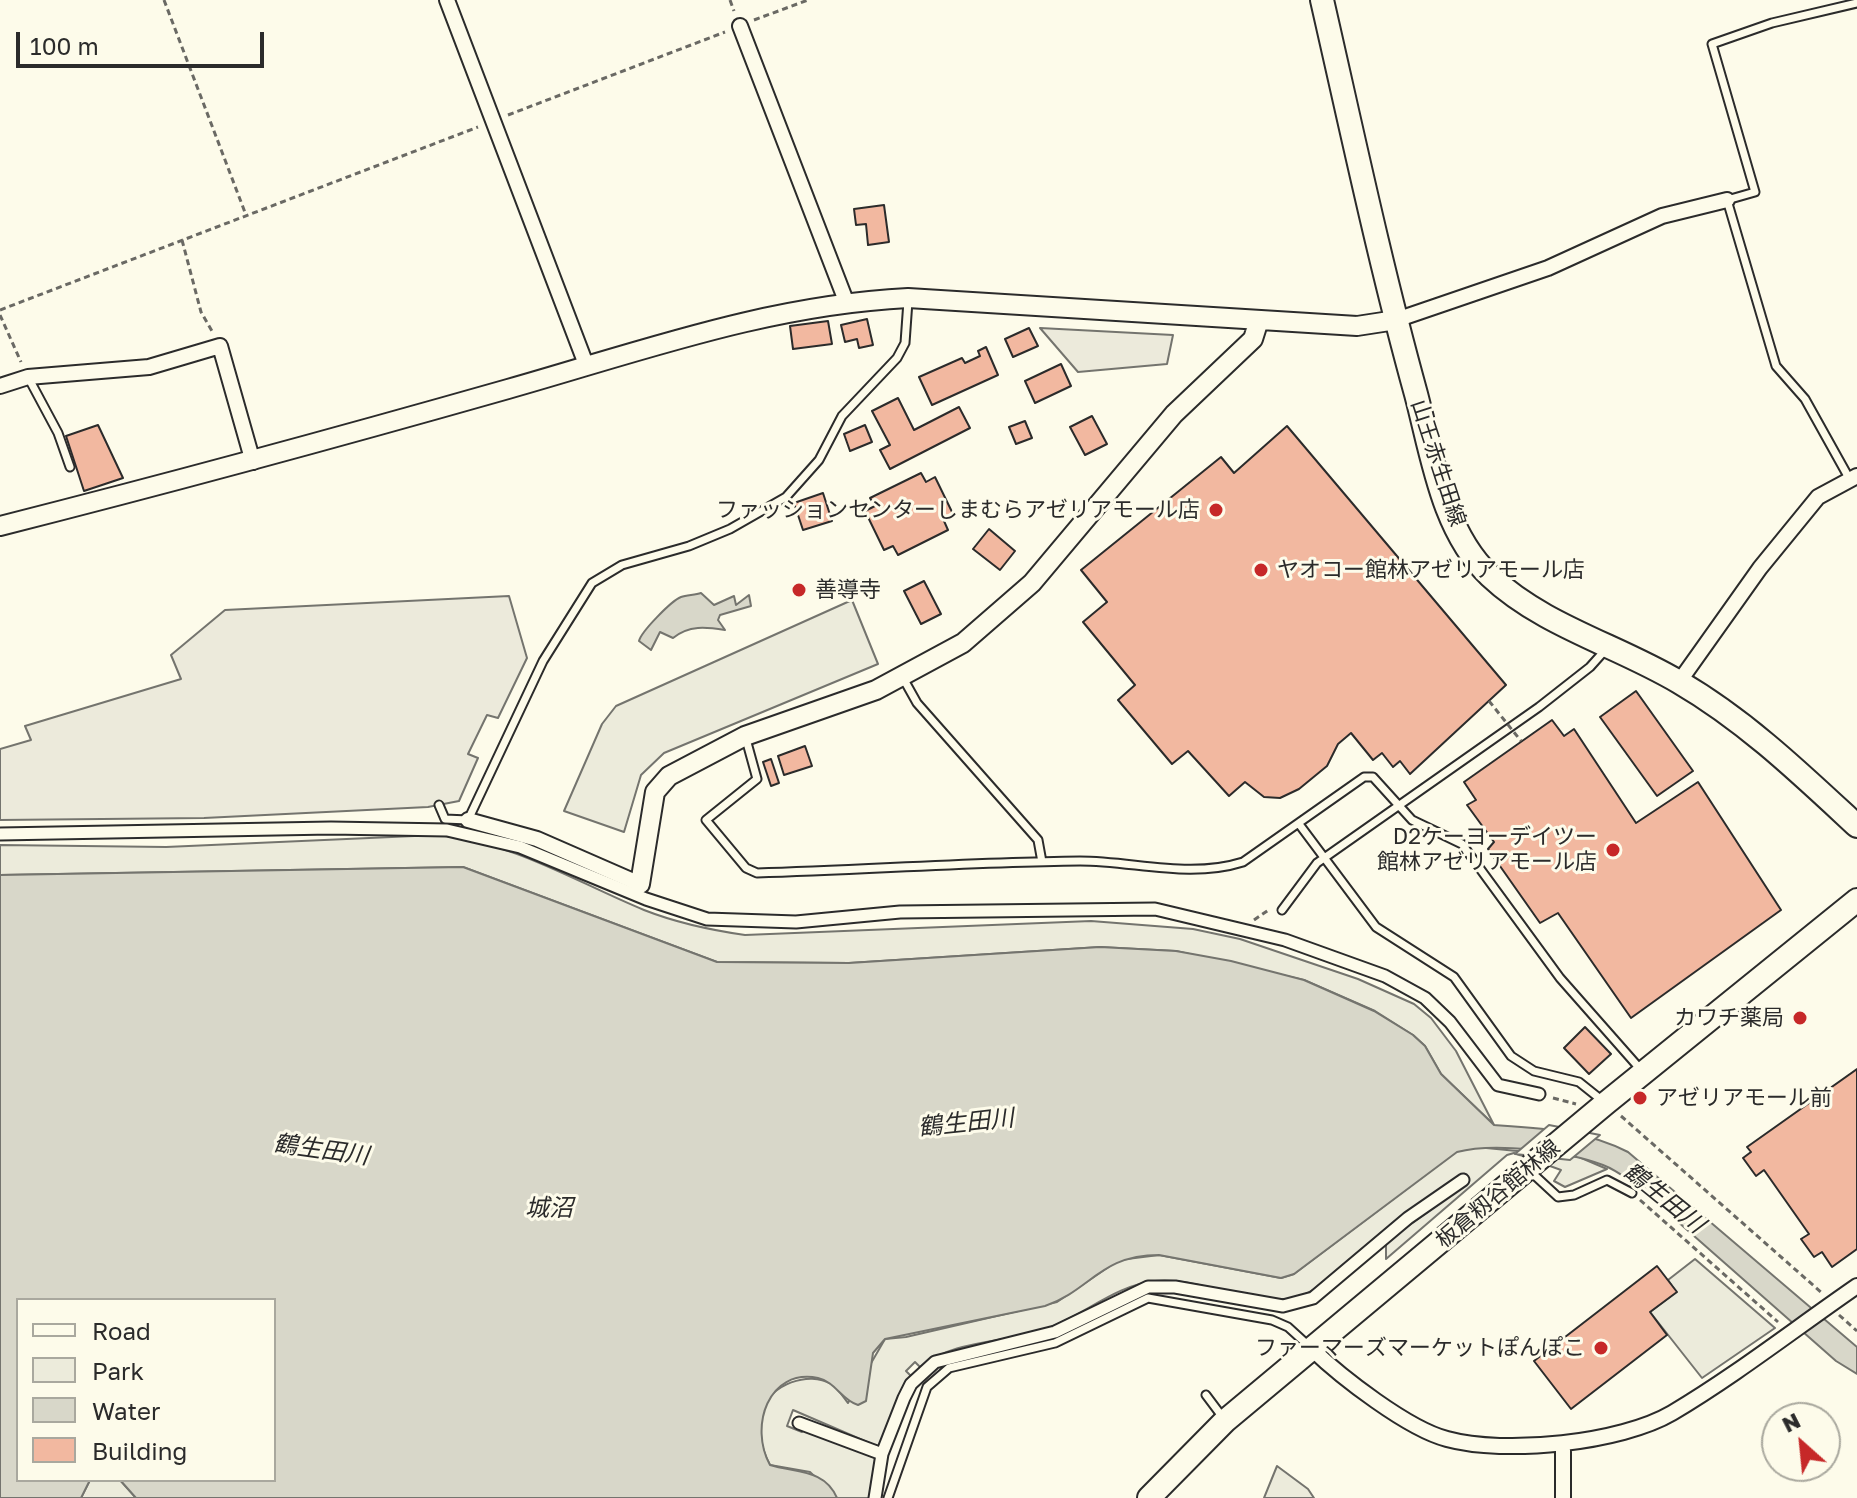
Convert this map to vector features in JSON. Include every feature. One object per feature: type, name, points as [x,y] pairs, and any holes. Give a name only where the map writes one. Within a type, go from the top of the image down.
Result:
[{"type":"main road","name":"山王赤生田線","points":[[1322,0],[1396,320],[1448,509],[1471,553],[1488,575],[1513,595],[1679,682],[1754,733],[1857,826]]},
{"type":"main road","name":"板倉籾谷館林線","points":[[1149,1498],[1225,1421],[1532,1166],[1583,1113],[1606,1103],[1857,900]]},
{"type":"street","points":[[447,0],[587,367]]},
{"type":"street","points":[[740,26],[846,301]]},
{"type":"street","points":[[0,526],[253,462],[747,319],[846,301],[908,298],[1357,326],[1396,320],[1548,268],[1662,216],[1727,200]]},
{"type":"street","points":[[468,820],[537,839],[640,884],[649,817],[661,783],[687,763],[745,736],[848,702],[903,678],[963,643],[1032,583],[1174,414],[1253,339],[1259,320]]},
{"type":"street","points":[[0,386],[28,377],[149,367],[220,346],[253,462]]},
{"type":"street","points":[[1679,682],[1760,568],[1818,497],[1853,477]]},
{"type":"street","points":[[0,834],[433,828],[520,847],[646,899],[707,919],[796,922],[900,912],[1155,909],[1248,930],[1334,957],[1402,984],[1425,998],[1450,1022],[1498,1085],[1539,1094]]},
{"type":"street","points":[[875,1498],[882,1454],[911,1384],[935,1362],[1055,1332],[1148,1287],[1175,1287],[1283,1306],[1300,1304],[1313,1298],[1408,1218],[1463,1180]]},
{"type":"street","points":[[1312,1349],[1349,1384],[1445,1439],[1499,1444],[1563,1444],[1672,1413],[1857,1286]]},
{"type":"street","points":[[799,1423],[882,1454]]},
{"type":"street","points":[[1563,1444],[1563,1498]]},
{"type":"lane","points":[[1853,477],[1805,399],[1776,366],[1727,200],[1755,192],[1712,44],[1772,23],[1857,3]]},
{"type":"lane","points":[[439,805],[445,819],[468,820],[543,661],[592,583],[622,565],[689,546],[730,529],[786,497],[819,460],[842,416],[897,358],[905,343],[908,298]]},
{"type":"lane","points":[[28,377],[58,433],[70,467]]},
{"type":"lane","points":[[1282,910],[1309,871],[1325,857],[1560,692],[1609,646]]},
{"type":"lane","points":[[903,678],[923,711],[1038,840],[1042,862]]},
{"type":"lane","points":[[745,736],[757,779],[706,820],[746,868],[757,873],[1042,862],[1115,862],[1192,870],[1223,868],[1243,862],[1364,777],[1373,777],[1396,807],[1429,831],[1462,844],[1560,978],[1643,1073]]},
{"type":"lane","points":[[1299,824],[1376,927],[1454,977],[1520,1063],[1579,1082],[1606,1103]]},
{"type":"lane","points":[[1532,1166],[1545,1188],[1558,1197],[1574,1195],[1607,1180],[1632,1193]]},
{"type":"lane","points":[[888,1498],[927,1387],[959,1364],[1055,1343],[1148,1298],[1272,1320],[1288,1327],[1312,1349]]},
{"type":"lane","points":[[1206,1395],[1225,1421]]},
{"type":"path","points":[[164,0],[246,215]]},
{"type":"path","points":[[28,377],[0,312],[808,0]]},
{"type":"path","points":[[182,240],[201,312],[220,346]]},
{"type":"path","points":[[1489,701],[1521,741]]},
{"type":"path","points":[[1248,930],[1261,912],[1282,910]]},
{"type":"path","points":[[1539,1094],[1583,1113]]},
{"type":"path","points":[[1606,1103],[1820,1291],[1827,1307],[1857,1331]]},
{"type":"path","points":[[1632,1193],[1790,1333]]},
{"type":"green space","points":[[852,600],[878,664],[664,753],[641,775],[624,832],[564,811],[602,724],[616,706]]},
{"type":"green space","points":[[437,835],[465,839],[517,854],[669,919],[745,935],[1091,921],[1193,929],[1240,939],[1358,979],[1414,1004],[1431,1018],[1456,1051],[1494,1125],[1441,1074],[1425,1046],[1375,1011],[1304,980],[1176,951],[1100,947],[849,963],[717,962],[463,867],[0,875],[0,845],[166,847]]},
{"type":"green space","points":[[1476,1147],[1579,1157],[1607,1169],[1565,1187],[1554,1181],[1561,1170],[1514,1153],[1507,1155],[1386,1259],[1386,1242],[1469,1182],[1466,1175],[1316,1288],[1298,1297],[1258,1299],[1195,1284],[1155,1281],[1113,1294],[1048,1328],[966,1346],[920,1367],[915,1362],[906,1371],[911,1376],[881,1448],[793,1410],[787,1426],[802,1432],[804,1429],[878,1459],[871,1498],[837,1498],[810,1472],[770,1465],[767,1459],[760,1423],[762,1410],[773,1393],[802,1379],[822,1380],[838,1390],[848,1403],[885,1339],[906,1337],[1057,1302],[1119,1260],[1159,1255],[1281,1278],[1294,1274],[1457,1151]]},
{"type":"green space","points":[[1695,1259],[1775,1328],[1702,1378],[1650,1312],[1676,1292],[1668,1280]]},
{"type":"green space","points":[[1277,1466],[1308,1489],[1314,1498],[1264,1498]]},
{"type":"green space","points":[[89,1482],[122,1482],[136,1498],[81,1498]]},
{"type":"shaded area","points":[[1040,328],[1173,335],[1167,364],[1078,372]]},
{"type":"shaded area","points":[[509,596],[527,658],[498,718],[487,715],[468,754],[478,758],[459,801],[428,807],[204,818],[0,820],[0,749],[31,740],[25,726],[181,679],[171,655],[225,610]]},
{"type":"water","points":[[701,593],[714,605],[734,596],[736,605],[749,595],[751,606],[720,615],[718,620],[725,630],[691,629],[673,638],[660,632],[651,650],[639,641],[651,624],[676,600]]},
{"type":"water","name":"城沼","points":[[463,867],[717,962],[849,963],[1100,947],[1176,951],[1231,961],[1304,980],[1374,1011],[1413,1035],[1425,1046],[1441,1074],[1494,1125],[1579,1135],[1628,1152],[1857,1347],[1857,1374],[1836,1361],[1619,1173],[1570,1156],[1510,1148],[1472,1149],[1457,1152],[1294,1274],[1281,1278],[1159,1255],[1139,1257],[1109,1267],[1045,1306],[885,1339],[873,1353],[866,1401],[858,1405],[818,1378],[801,1377],[786,1382],[775,1391],[763,1418],[764,1450],[770,1465],[817,1477],[832,1489],[837,1498],[136,1498],[122,1482],[276,1482],[276,1298],[16,1298],[16,1482],[89,1482],[81,1498],[0,1498],[0,875]]},
{"type":"pier","points":[[1549,1125],[1600,1135],[1570,1160],[1515,1154]]},
{"type":"building","points":[[884,205],[889,242],[868,245],[866,224],[856,225],[854,209]]},
{"type":"building","points":[[867,319],[873,345],[859,348],[857,339],[845,342],[841,325]]},
{"type":"building","points":[[828,321],[832,344],[793,349],[790,326]]},
{"type":"building","points":[[1029,328],[1038,346],[1013,357],[1005,339]]},
{"type":"building","points":[[986,347],[998,375],[932,405],[919,377],[962,358],[965,363],[980,356],[978,351]]},
{"type":"building","points":[[1061,364],[1071,386],[1035,403],[1025,381]]},
{"type":"building","points":[[898,398],[914,430],[959,407],[970,428],[890,469],[880,450],[890,445],[872,411]]},
{"type":"building","points":[[1092,416],[1107,444],[1085,455],[1070,427]]},
{"type":"building","points":[[1025,421],[1032,438],[1016,444],[1009,427]]},
{"type":"building","points":[[98,425],[123,478],[84,491],[66,436]]},
{"type":"building","points":[[865,425],[872,442],[850,451],[844,434]]},
{"type":"building","points":[[1287,426],[1506,685],[1410,774],[1400,761],[1393,767],[1382,753],[1373,760],[1351,733],[1338,744],[1327,766],[1299,789],[1280,798],[1264,797],[1245,782],[1229,796],[1188,751],[1172,764],[1118,700],[1135,685],[1083,622],[1107,602],[1081,570],[1221,457],[1234,473]]},
{"type":"building","points":[[921,473],[926,482],[935,477],[954,516],[944,521],[948,530],[898,555],[893,546],[884,550],[865,511],[875,506],[870,498]]},
{"type":"building","points":[[823,493],[832,521],[803,530],[794,503]]},
{"type":"building","points":[[989,529],[1015,551],[1000,570],[973,549]]},
{"type":"building","points":[[924,581],[941,614],[921,624],[904,591]]},
{"type":"building","points":[[1636,691],[1693,771],[1657,796],[1600,717]]},
{"type":"building","points":[[1552,720],[1564,736],[1574,729],[1636,823],[1698,782],[1781,910],[1631,1018],[1558,913],[1540,923],[1488,849],[1494,842],[1467,805],[1476,800],[1464,782]]},
{"type":"building","points":[[805,746],[812,766],[784,775],[778,756]]},
{"type":"building","points":[[771,759],[779,783],[771,786],[763,762]]},
{"type":"building","points":[[1585,1027],[1611,1054],[1589,1074],[1564,1048]]},
{"type":"building","points":[[1857,1069],[1857,1249],[1832,1267],[1822,1252],[1814,1257],[1801,1239],[1809,1234],[1764,1170],[1756,1176],[1743,1158],[1751,1152],[1747,1147]]},
{"type":"building","name":"ファーマーズマーケットぽんぽこ","points":[[1657,1266],[1677,1292],[1650,1312],[1667,1335],[1571,1409],[1534,1361]]},
{"type":"place","name":"ファッションセンターしまむらアゼリアモール店","points":[[1216,510]]},
{"type":"place","name":"ヤオコー館林アゼリアモール店","points":[[1261,570]]},
{"type":"place","name":"善導寺","points":[[799,590]]},
{"type":"place","name":"D2ケーヨーデイツー 館林アゼリアモール店","points":[[1613,850]]},
{"type":"place","name":"カワチ薬局","points":[[1800,1018]]},
{"type":"place","name":"アゼリアモール前","points":[[1640,1098]]},
{"type":"place","name":"ファーマーズマーケットぽんぽこ","points":[[1601,1348]]},
{"type":"water label","name":"鶴生田川","points":[[966,1123]]},
{"type":"water label","name":"鶴生田川","points":[[321,1150]]},
{"type":"water label","name":"鶴生田川","points":[[1664,1198]]}]
